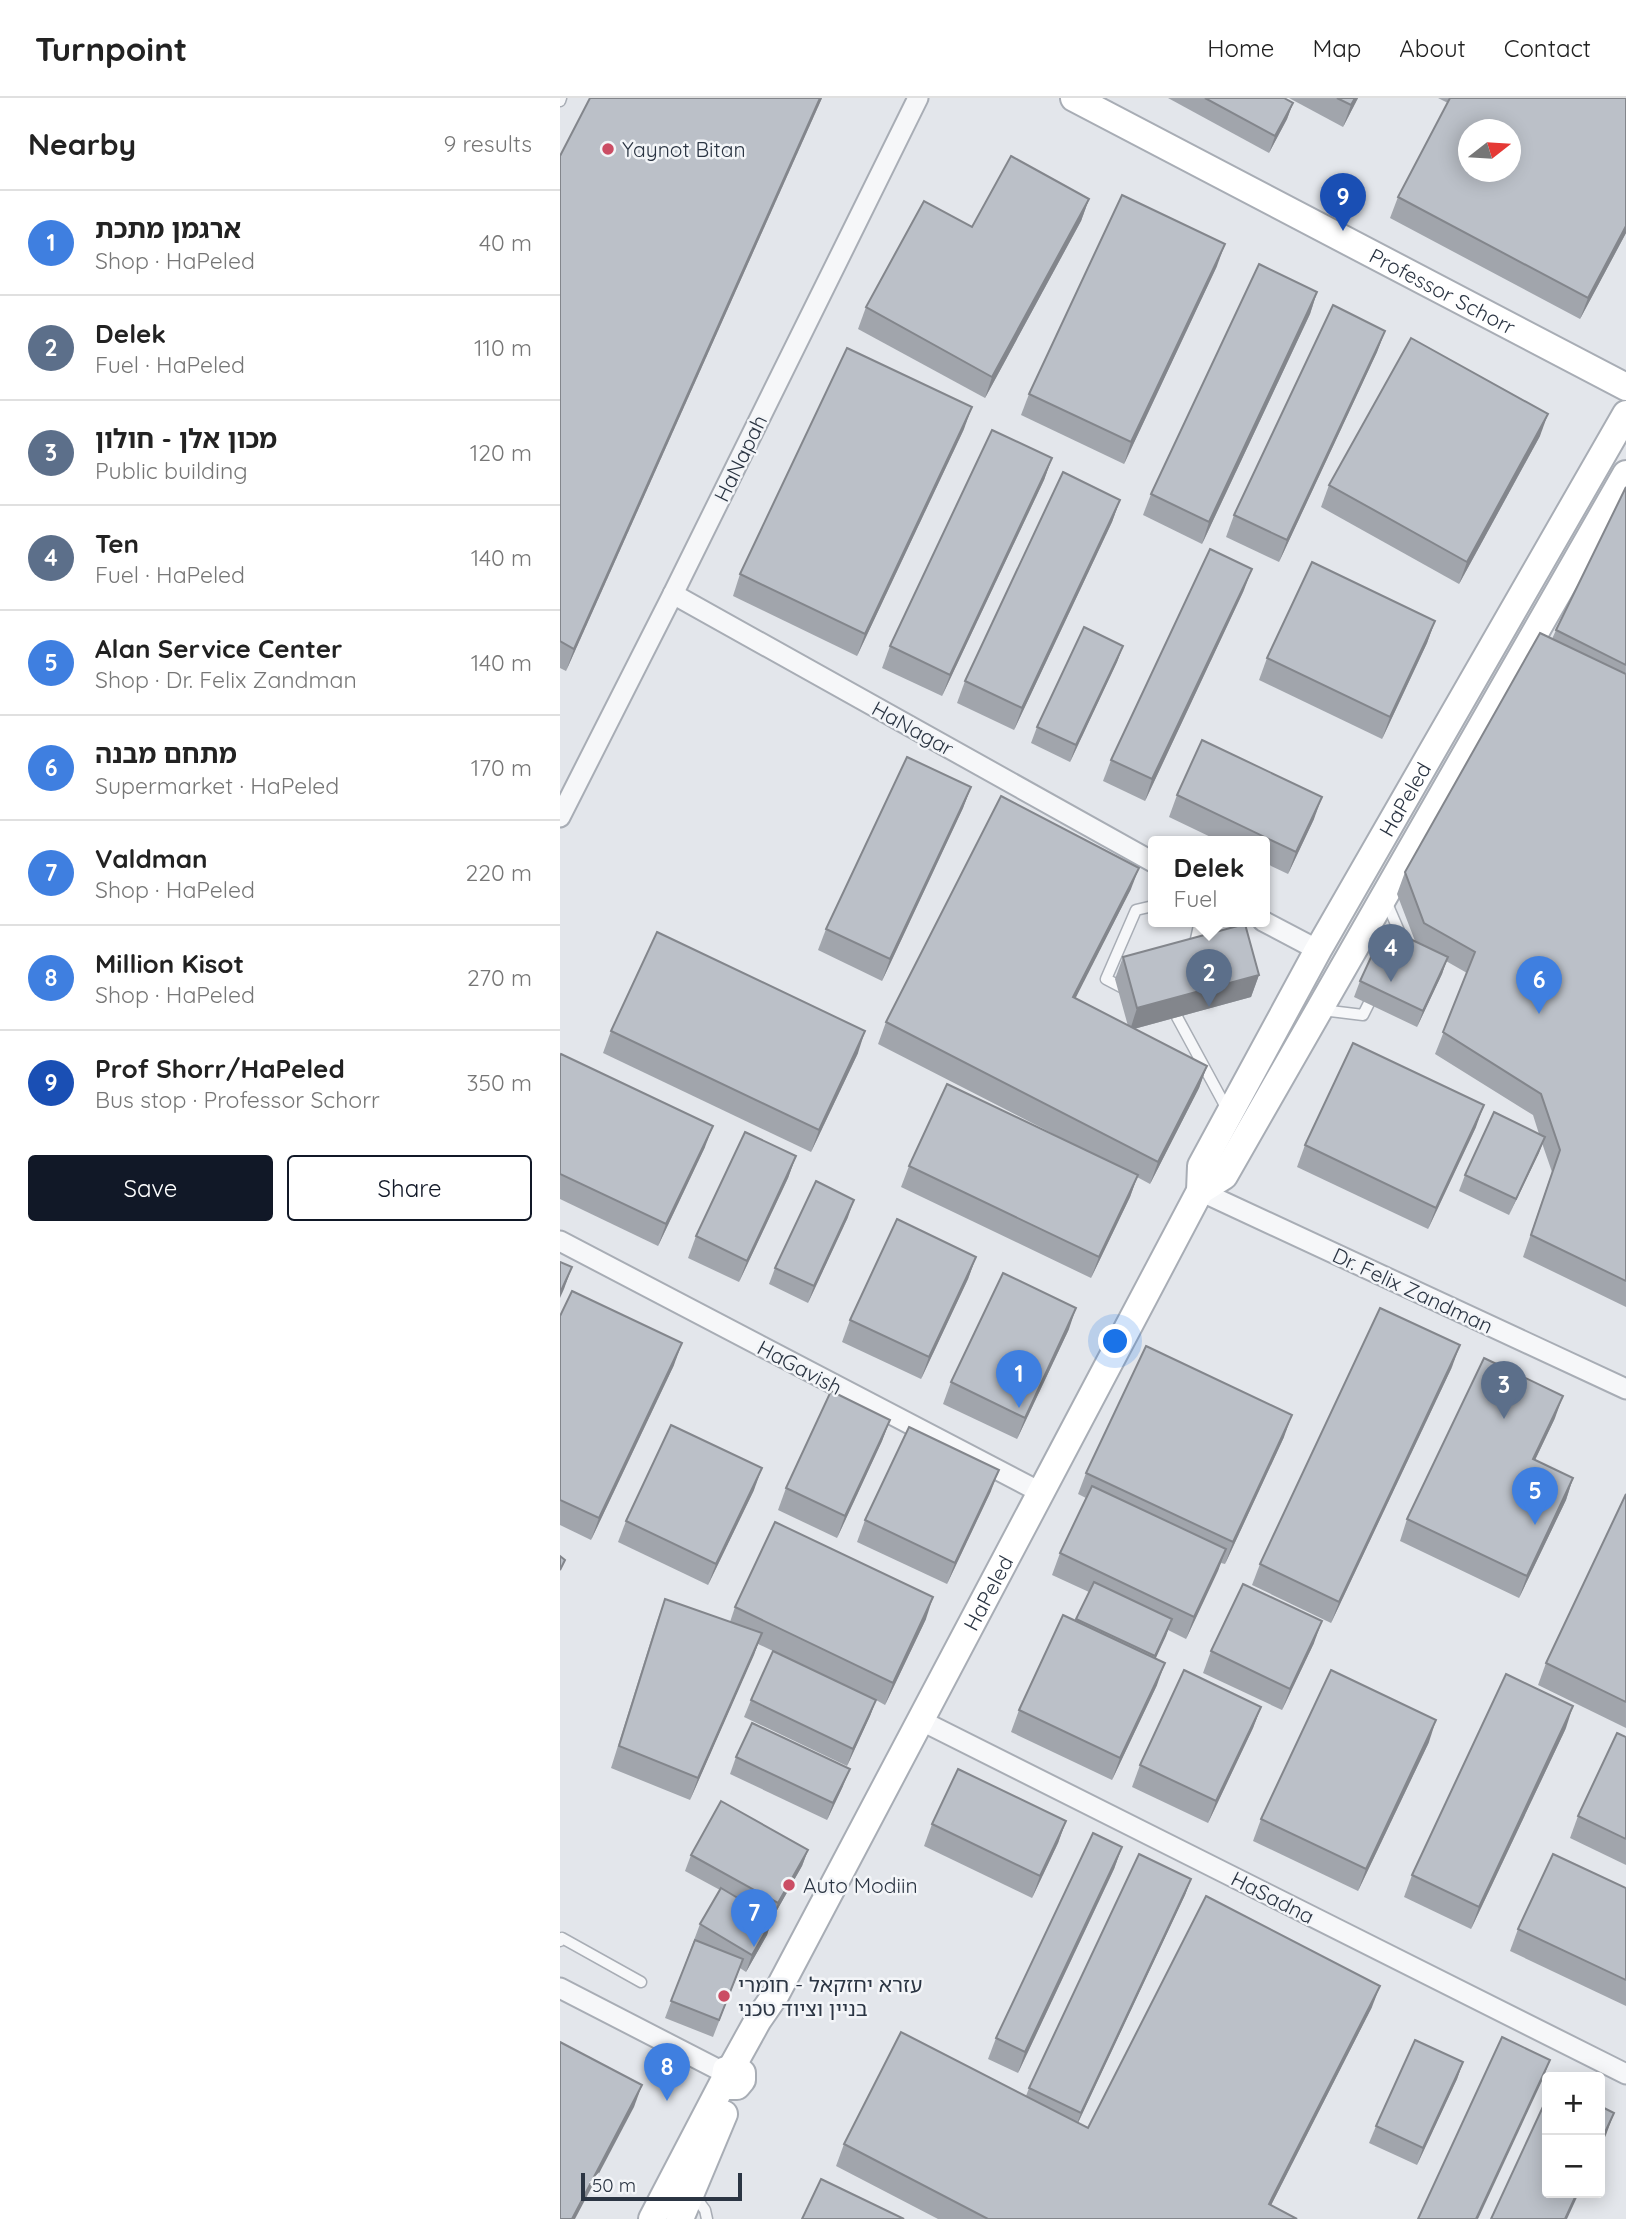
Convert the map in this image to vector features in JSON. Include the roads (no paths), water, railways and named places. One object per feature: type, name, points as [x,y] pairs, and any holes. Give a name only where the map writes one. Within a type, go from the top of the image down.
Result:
[{"type":"street","name":"HaNapah","points":[[560,817],[918,98]]},
{"type":"street","name":"Professor Schorr","points":[[1074,98],[1626,387]]},
{"type":"street","name":"HaPeled","points":[[652,2219],[732,2076],[758,2020],[776,1994],[1199,1191],[1201,1166],[1229,1114],[1318,950],[1626,414]]},
{"type":"street","name":"HaPeled","points":[[1199,1191],[1224,1176],[1384,896],[1525,664],[1626,474]]},
{"type":"street","name":"HaNagar","points":[[673,594],[1148,859]]},
{"type":"street","points":[[1270,925],[1318,950]]},
{"type":"street","name":"Dr. Felix Zandman","points":[[1199,1191],[1626,1390]]},
{"type":"street","name":"HaGavish","points":[[560,1241],[1040,1492]]},
{"type":"street","name":"HaSadna","points":[[920,1720],[1626,2074]]},
{"type":"street","points":[[560,1987],[732,2076]]},
{"type":"street","name":"HaPeled","points":[[680,2219],[692,2193],[732,2076]]},
{"type":"lane","points":[[1384,896],[1402,938],[1390,960]]},
{"type":"lane","points":[[1141,998],[1106,979],[1136,910],[1148,907]]},
{"type":"lane","points":[[1192,957],[1199,927]]},
{"type":"lane","points":[[1318,1010],[1363,1015],[1379,982]]},
{"type":"lane","points":[[1177,1017],[1183,993]]},
{"type":"lane","points":[[1165,1010],[1177,1017],[1229,1114]]},
{"type":"lane","points":[[560,1941],[562,1938],[641,1982]]},
{"type":"lane","points":[[692,2193],[705,2210],[707,2219]]},
{"type":"place","name":"Yaynot Bitan","points":[[608,149]]},
{"type":"place","name":"Prof Shorr/HaPeled","points":[[1343,231]]},
{"type":"place","name":"Ten","points":[[1391,982]]},
{"type":"place","name":"Delek","points":[[1209,1007]]},
{"type":"place","name":"מתחם מבנה","points":[[1539,1014]]},
{"type":"place","name":"ארגמן מתכת","points":[[1019,1408]]},
{"type":"place","name":"מכון אלן - חולון","points":[[1504,1419]]},
{"type":"place","name":"Alan Service Center","points":[[1535,1525]]},
{"type":"place","name":"Auto Modiin","points":[[789,1885]]},
{"type":"place","name":"Valdman","points":[[754,1947]]},
{"type":"place","name":"עזרא יחזקאל - חומרי בניין וציוד טכני","points":[[724,1996]]},
{"type":"place","name":"Million Kisot","points":[[667,2101]]}]
